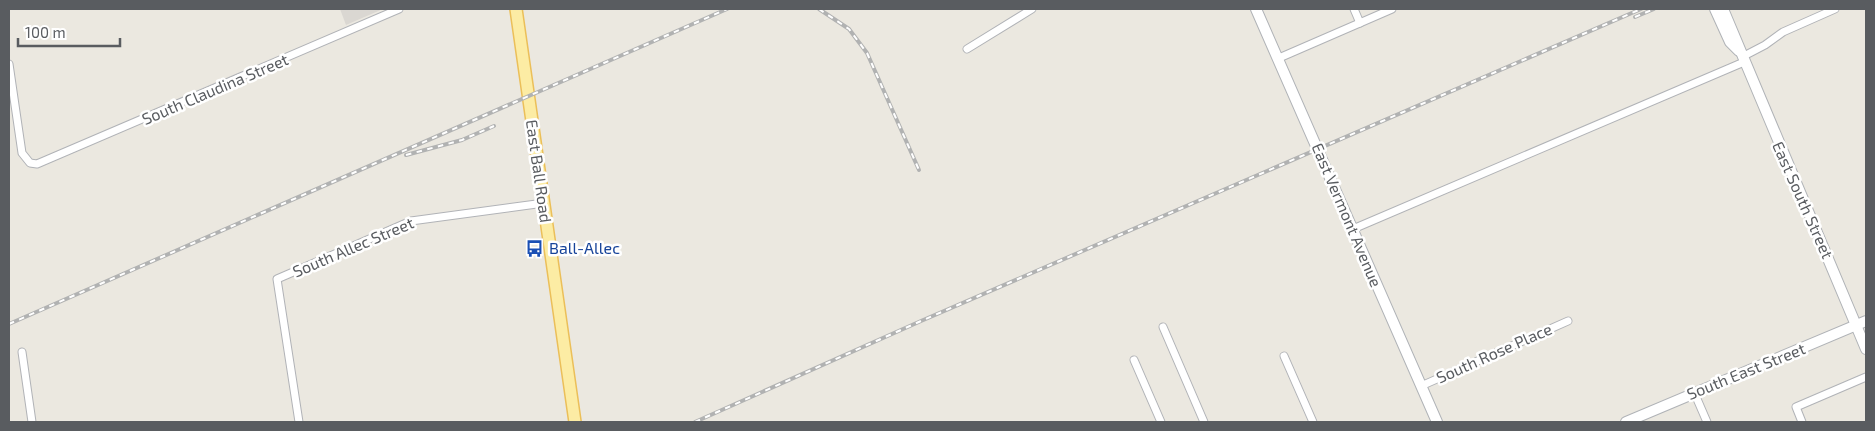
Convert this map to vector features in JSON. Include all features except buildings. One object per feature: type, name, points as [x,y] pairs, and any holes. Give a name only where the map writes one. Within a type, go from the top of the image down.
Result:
[{"type":"main road","name":"East Ball Road","points":[[516,9],[575,422]]},
{"type":"street","name":"South Claudina Street","points":[[9,64],[22,153],[30,163],[37,164],[399,9]]},
{"type":"street","points":[[967,49],[1032,9]]},
{"type":"street","name":"East Vermont Avenue","points":[[1256,9],[1280,58],[1437,422]]},
{"type":"street","points":[[1354,9],[1360,23]]},
{"type":"street","points":[[1280,58],[1392,9]]},
{"type":"street","name":"East South Street","points":[[1715,9],[1730,42],[1742,57]]},
{"type":"street","name":"East South Street","points":[[1722,9],[1862,322],[1866,349]]},
{"type":"street","points":[[1353,229],[1742,57],[1765,46],[1783,32],[1836,9]]},
{"type":"street","name":"South Allec Street","points":[[298,422],[277,279],[411,221],[544,203]]},
{"type":"street","name":"South Rose Place","points":[[1421,386],[1568,321]]},
{"type":"street","name":"South East Street","points":[[1626,422],[1862,322]]},
{"type":"street","points":[[1163,327],[1204,422]]},
{"type":"street","points":[[22,352],[32,422]]},
{"type":"street","points":[[1284,356],[1313,422]]},
{"type":"street","points":[[1134,360],[1161,422]]},
{"type":"street","points":[[1802,422],[1796,407],[1866,377]]},
{"type":"street","points":[[1694,392],[1707,422]]},
{"type":"shaded area","points":[[340,9],[383,9],[346,25]]},
{"type":"railway","points":[[9,324],[727,9]]},
{"type":"railway","points":[[819,9],[849,29],[867,53],[919,170]]},
{"type":"railway","points":[[695,422],[921,321],[1641,9]]},
{"type":"railway","points":[[1635,17],[1654,9]]},
{"type":"railway","points":[[406,155],[462,140],[494,126]]},
{"type":"place","name":"Ball-Allec","points":[[535,248]]}]
